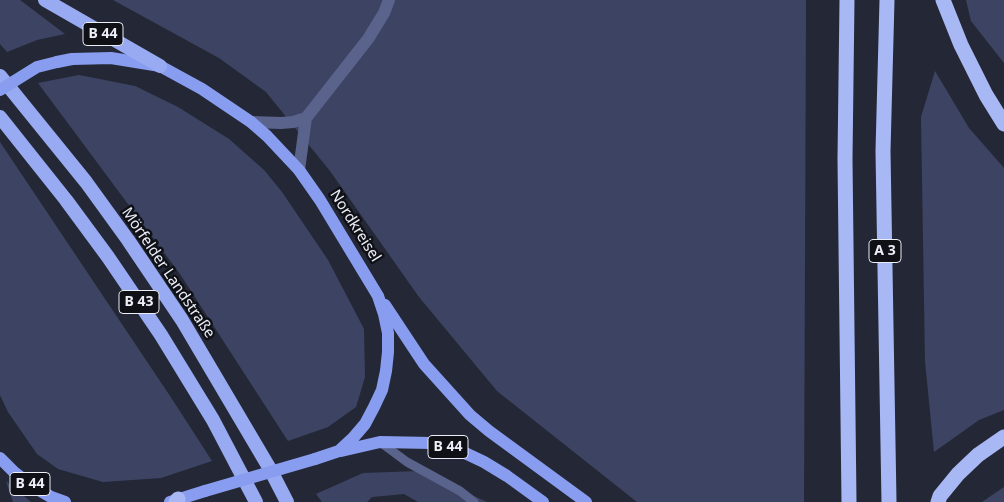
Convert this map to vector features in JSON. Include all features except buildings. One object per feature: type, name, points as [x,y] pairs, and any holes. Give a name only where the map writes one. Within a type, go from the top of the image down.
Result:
[{"type":"highway","name":"B 44","points":[[44,0],[160,66]]},
{"type":"highway","points":[[847,0],[844,159],[848,502]]},
{"type":"highway","name":"A 3","points":[[887,0],[883,151],[890,502]]},
{"type":"highway","points":[[943,0],[960,45],[986,96],[1004,124]]},
{"type":"highway","name":"Mörfelder Landstraße","points":[[0,76],[86,182],[128,240],[171,304],[236,411],[288,502]]},
{"type":"highway","name":"B 43","points":[[0,117],[66,200],[108,257],[161,335],[213,420],[256,502]]},
{"type":"highway","points":[[938,502],[940,496],[958,474],[978,454],[1004,437]]},
{"type":"main road","name":"Nordkreisel","points":[[0,90],[37,67],[72,59],[111,58],[160,66],[202,89],[251,122],[299,170],[345,239],[378,296],[388,333],[386,371],[382,390],[365,424],[339,452]]},
{"type":"main road","name":"B 44","points":[[378,296],[424,364],[470,415],[489,432],[586,502]]},
{"type":"main road","name":"B 44","points":[[175,501],[339,452],[380,442],[431,443],[464,453],[507,476],[543,502]]},
{"type":"main road","name":"B 44","points":[[0,458],[32,486],[65,502]]},
{"type":"street","points":[[299,170],[306,118],[368,39],[384,13],[389,0]]},
{"type":"street","points":[[251,122],[281,124],[306,118]]},
{"type":"lane","points":[[380,442],[407,462],[460,491],[474,502]]},
{"type":"shaded area","points":[[0,0],[20,0],[65,34],[37,40],[7,52],[0,44]]},
{"type":"shaded area","points":[[113,0],[806,0],[804,502],[637,502],[497,391],[419,297],[330,171],[266,92],[219,58]]},
{"type":"shaded area","points":[[966,0],[1004,0],[1004,63],[971,21]]},
{"type":"shaded area","points":[[935,71],[969,128],[1004,168],[1004,410],[979,420],[934,452],[925,361],[921,117]]},
{"type":"shaded area","points":[[79,75],[135,86],[178,107],[229,139],[264,170],[282,192],[328,260],[364,329],[365,377],[356,407],[328,427],[288,441],[180,274],[38,83]]},
{"type":"shaded area","points":[[0,142],[212,461],[161,478],[103,482],[58,469],[37,454],[8,412],[0,395]]},
{"type":"shaded area","points":[[420,471],[487,502],[418,502],[404,494],[372,497],[367,502],[322,502],[316,494],[363,473]]},
{"type":"shaded area","points":[[6,481],[31,502],[13,502]]},
{"type":"shaded area","points":[[1004,487],[1004,502],[982,502]]}]
